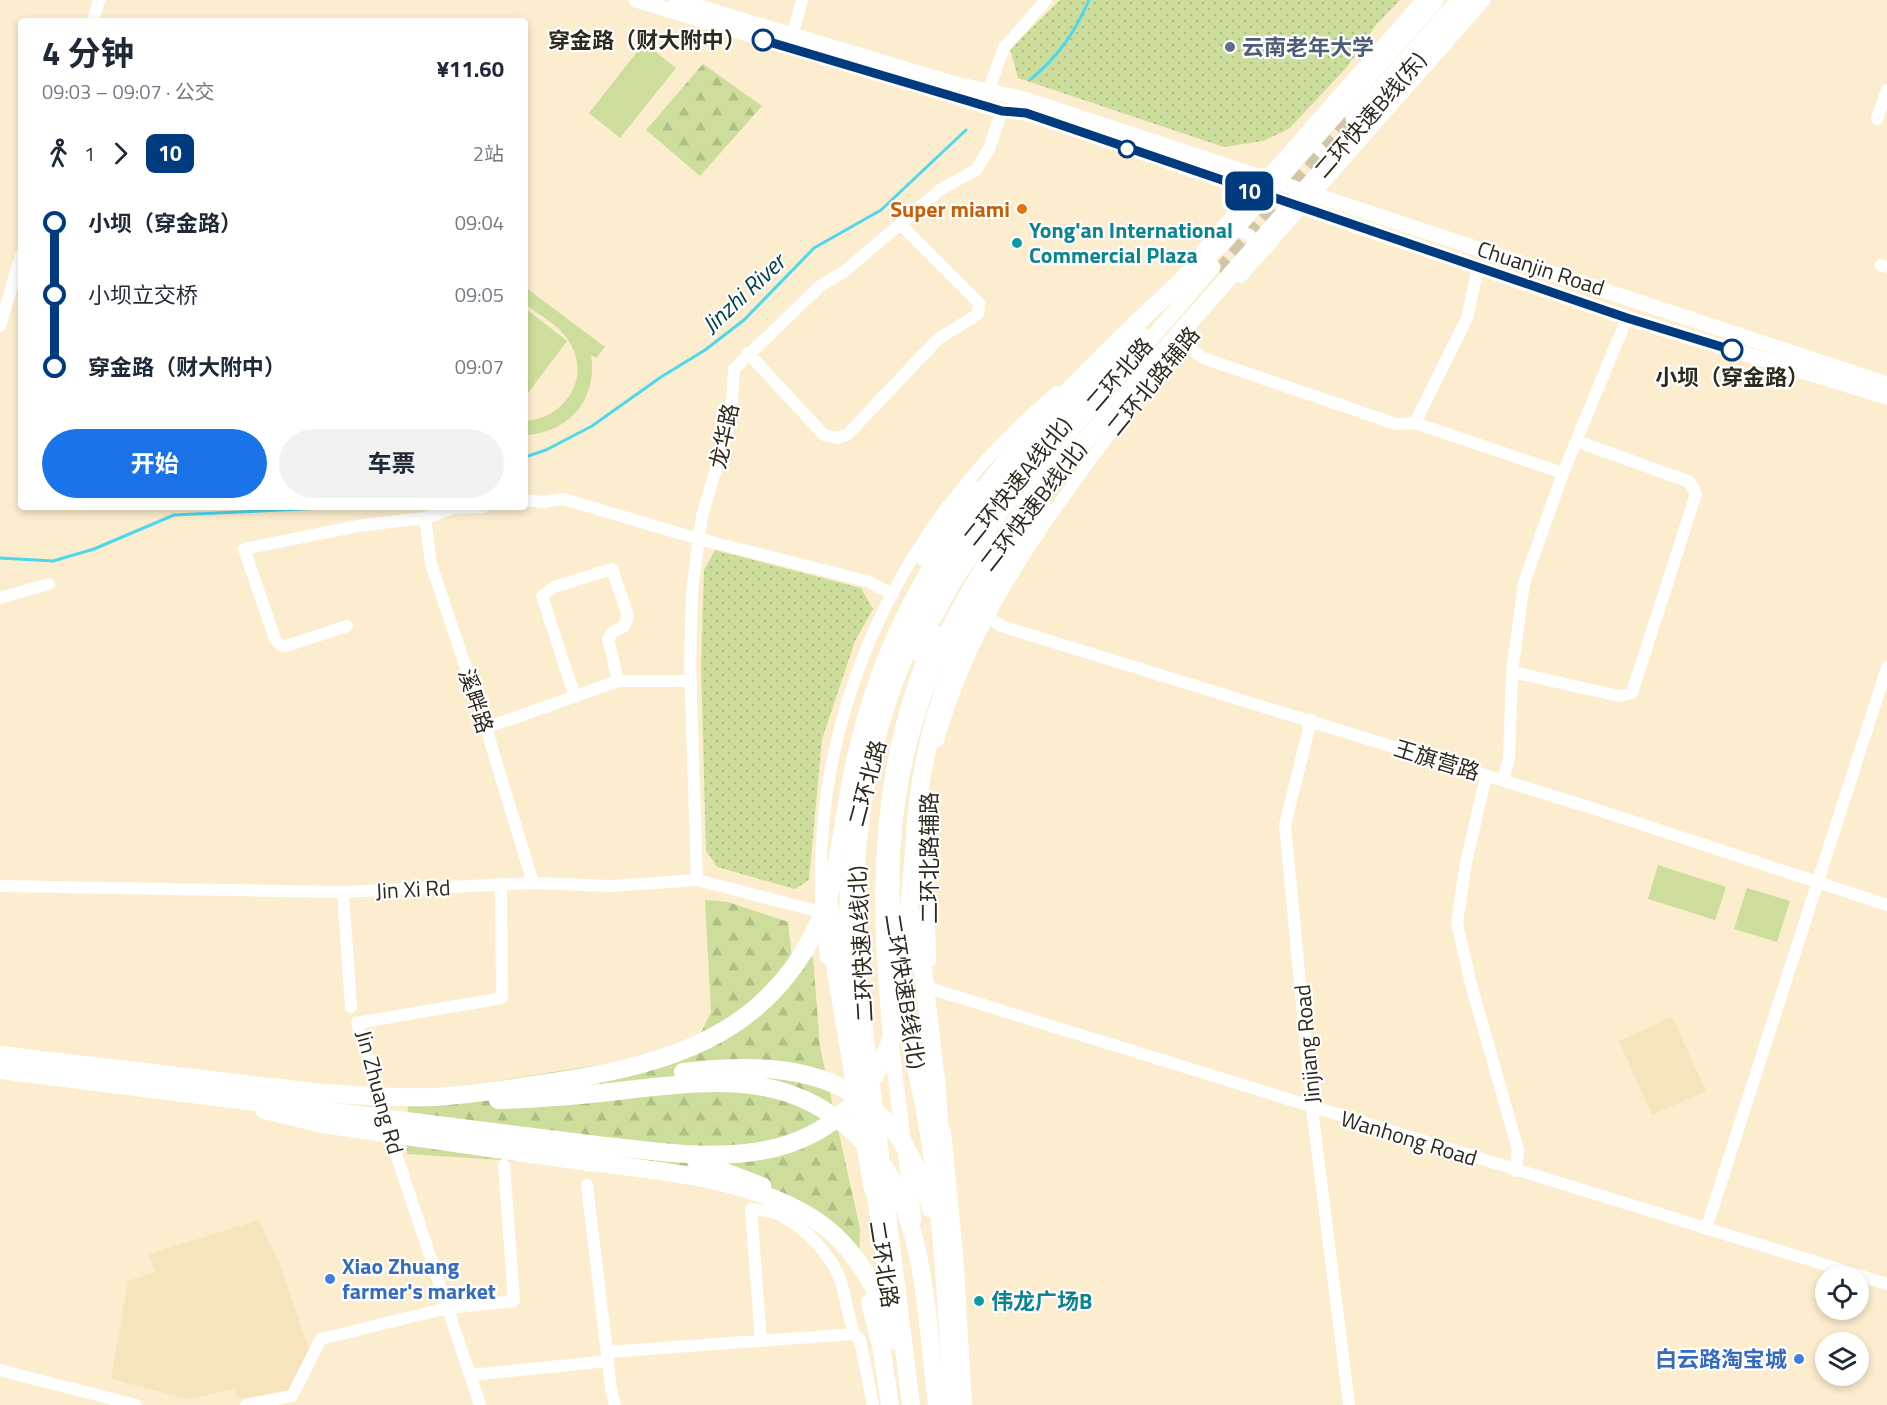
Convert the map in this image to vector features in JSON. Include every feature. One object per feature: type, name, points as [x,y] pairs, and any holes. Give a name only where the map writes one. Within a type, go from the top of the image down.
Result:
[{"type":"highway","points":[[876,1213],[833,944],[829,885],[831,832],[842,769],[859,702],[883,638],[915,572],[946,520],[968,492],[1006,450],[1075,385],[1221,235],[1437,0]]},
{"type":"highway","name":"二环快速B线(东)","points":[[1248,261],[1472,0]]},
{"type":"highway","name":"二环快速A线(北)","points":[[911,1405],[856,954],[856,855],[873,754],[908,649],[936,592],[968,539],[1022,470],[1221,235]]},
{"type":"highway","name":"二环快速B线(北)","points":[[952,1405],[932,1147],[899,981],[893,936],[892,846],[903,761],[919,701],[934,662],[955,615],[980,572],[1043,488],[1248,261]]},
{"type":"highway","points":[[629,1148],[718,1155],[767,1150],[811,1134],[836,1118],[861,1097],[886,1056],[898,1014],[924,768],[936,714],[963,641],[987,591],[1035,517],[1177,342]]},
{"type":"highway","points":[[474,1094],[615,1072],[669,1058],[730,1027],[760,1003],[783,980],[808,946],[826,904],[836,870],[857,750],[877,684],[902,622],[932,566],[968,513],[1010,459],[1075,385]]},
{"type":"highway","points":[[916,827],[918,923],[939,1117],[942,1296]]},
{"type":"highway","points":[[0,1055],[629,1148],[693,1160],[741,1176],[785,1199],[825,1232],[849,1261],[869,1299],[881,1345],[890,1405]]},
{"type":"highway","points":[[344,1095],[416,1097],[474,1094],[734,1067],[786,1069],[824,1079],[858,1097],[880,1115],[898,1136],[914,1162],[926,1192],[935,1229],[952,1405]]},
{"type":"highway","points":[[0,1070],[205,1086],[435,1099],[517,1100],[731,1081],[778,1089],[815,1104],[842,1121],[866,1143],[886,1170],[902,1202],[917,1252],[937,1405]]},
{"type":"highway","points":[[205,1086],[303,1121],[685,1176],[746,1190],[795,1208],[832,1232],[847,1247],[871,1281],[890,1324],[911,1405]]},
{"type":"main road","name":"Chuanjin Road","points":[[636,0],[1002,111],[1026,113],[1627,318],[1887,397]]},
{"type":"main road","name":"Chuanjin Road","points":[[676,0],[792,37],[987,91],[1028,100],[1887,384]]},
{"type":"main road","points":[[1449,0],[1350,117],[1460,0]]},
{"type":"main road","name":"二环北路","points":[[911,1405],[890,1305],[855,1048],[846,932],[848,863],[863,789],[878,741],[905,674],[955,580],[1002,511],[1216,269]]},
{"type":"main road","name":"二环北路","points":[[937,1405],[884,960],[882,861],[892,769],[917,677],[961,584],[1021,498],[1102,399]]},
{"type":"street","points":[[94,18],[99,0]]},
{"type":"street","points":[[792,37],[802,0]]},
{"type":"street","points":[[987,91],[1005,48],[1046,0]]},
{"type":"street","points":[[876,1213],[838,1032],[821,912],[820,843],[833,756],[856,678],[892,594],[931,528],[984,460],[1020,425],[1120,340],[1221,235],[1253,192],[1422,0]]},
{"type":"street","points":[[1388,39],[1407,20],[1437,0]]},
{"type":"street","points":[[1423,71],[1440,45],[1460,0]]},
{"type":"street","points":[[1248,261],[1315,193],[1485,0]]},
{"type":"street","points":[[1877,119],[1887,90]]},
{"type":"street","name":"龙华路","points":[[697,880],[691,681],[692,591],[702,516],[731,418],[734,369],[820,286],[845,271],[941,189],[976,170],[989,149],[1002,111]]},
{"type":"street","points":[[1317,118],[1312,132],[1319,149],[1335,158],[1344,157],[1352,151]]},
{"type":"street","points":[[748,353],[824,435],[838,438],[848,434],[938,339],[978,314],[980,310],[979,303],[900,224]]},
{"type":"street","points":[[1221,235],[1233,227],[1250,235],[1258,250],[1248,261]]},
{"type":"street","points":[[0,326],[18,265]]},
{"type":"street","points":[[1415,423],[1467,318],[1479,268]]},
{"type":"street","points":[[1102,399],[1129,338],[1148,310]]},
{"type":"street","points":[[1503,780],[1509,758],[1512,672],[1524,582],[1563,472],[1627,318]]},
{"type":"street","points":[[1102,399],[1160,364],[1177,342],[1214,362],[1396,423],[1415,423],[1563,472]]},
{"type":"street","name":"二环北路辅路","points":[[966,1405],[955,1233],[932,989],[925,851],[928,787],[947,714],[987,616],[1011,573],[1177,342]]},
{"type":"street","points":[[1512,672],[1618,696],[1632,693],[1696,494],[1690,482],[1576,441]]},
{"type":"street","points":[[528,500],[563,499],[699,539],[867,581],[892,594]]},
{"type":"street","points":[[347,626],[286,646],[280,645],[275,639],[244,549],[358,526],[425,518],[447,510]]},
{"type":"street","name":"溪畔路","points":[[425,518],[431,564],[486,728],[533,884]]},
{"type":"street","points":[[575,697],[542,596],[554,587],[612,569],[628,616],[627,623],[613,632],[608,639],[618,681]]},
{"type":"street","points":[[0,598],[49,584]]},
{"type":"street","name":"王旗营路","points":[[987,616],[1001,626],[1503,780],[1887,905]]},
{"type":"street","points":[[1706,1229],[1887,667]]},
{"type":"street","points":[[486,728],[618,681],[691,681]]},
{"type":"street","name":"Jinjiang Road","points":[[1311,720],[1284,825],[1312,1109],[1349,1405]]},
{"type":"street","points":[[1485,776],[1466,862],[1457,923],[1470,984],[1518,1150],[1516,1171]]},
{"type":"street","name":"Jin Xi Rd","points":[[0,886],[343,892],[533,884],[612,886],[697,880],[821,912]]},
{"type":"street","name":"Jin Zhuang Rd","points":[[480,1405],[399,1163],[357,1023],[502,998],[501,885]]},
{"type":"street","points":[[343,892],[351,1007]]},
{"type":"street","name":"Wanhong Road","points":[[932,989],[1312,1109],[1887,1284]]},
{"type":"street","points":[[246,1405],[292,1396],[321,1340],[448,1308],[514,1301],[504,1165]]},
{"type":"street","points":[[587,1185],[615,1405]]},
{"type":"street","points":[[761,1341],[751,1209],[777,1214],[798,1227],[821,1249],[834,1266],[842,1283],[854,1334],[860,1340],[873,1405]]},
{"type":"street","points":[[471,1375],[607,1356],[854,1334]]},
{"type":"street","points":[[0,1370],[136,1405]]},
{"type":"shaded area","points":[[1672,1017],[1706,1091],[1652,1115],[1619,1041]]},
{"type":"shaded area","points":[[259,1220],[281,1268],[311,1355],[292,1390],[237,1399],[234,1389],[188,1399],[111,1379],[128,1281],[155,1272],[149,1254]]},
{"type":"green space","points":[[1060,0],[1400,0],[1376,25],[1347,67],[1289,129],[1263,141],[1224,147],[1018,78],[1010,49]]},
{"type":"green space","points":[[644,43],[676,68],[620,138],[589,113]]},
{"type":"green space","points":[[703,64],[762,106],[700,176],[646,130]]},
{"type":"green space","points":[[528,289],[605,347],[596,358],[591,355],[590,385],[578,410],[556,427],[528,435],[528,420],[552,413],[563,404],[576,381],[575,354],[568,340],[554,325],[528,306]]},
{"type":"green space","points":[[528,310],[567,341],[528,393]]},
{"type":"green space","points":[[715,550],[861,588],[873,609],[855,641],[822,739],[809,880],[795,889],[717,867],[706,851],[701,665],[704,570]]},
{"type":"green space","points":[[1658,865],[1726,887],[1715,920],[1648,899]]},
{"type":"green space","points":[[1747,888],[1790,901],[1777,942],[1734,929]]},
{"type":"green space","points":[[705,900],[728,902],[788,922],[792,958],[813,957],[820,1047],[860,1229],[859,1266],[810,1226],[757,1195],[679,1171],[407,1154],[408,1095],[649,1057],[699,1037],[711,1012]]},
{"type":"waterway","name":"Jinzhi River","points":[[1031,79],[1065,43],[1089,0]]},
{"type":"waterway","name":"Jinzhi River","points":[[528,456],[546,450],[592,426],[661,377],[705,350],[744,320],[814,248],[881,210],[966,130]]},
{"type":"waterway","name":"Jinzhi River","points":[[0,558],[53,561],[94,549],[174,515],[282,510]]},
{"type":"tunnel","points":[[1219,272],[1353,119]]},
{"type":"bus line","name":"10","points":[[763,40],[1002,111],[1026,113],[1627,318],[1732,350]]},
{"type":"place","name":"穿金路（财大附中）","points":[[763,40]]},
{"type":"place","name":"云南老年大学","points":[[1230,47]]},
{"type":"place","name":"Super miami","points":[[1022,209]]},
{"type":"place","name":"Yong'an International Commercial Plaza","points":[[1017,243]]},
{"type":"place","name":"小坝（穿金路）","points":[[1732,350]]},
{"type":"place","name":"Xiao Zhuang farmer's market","points":[[330,1279]]},
{"type":"place","name":"伟龙广场B","points":[[979,1301]]},
{"type":"place","name":"白云路淘宝城","points":[[1799,1359]]}]
